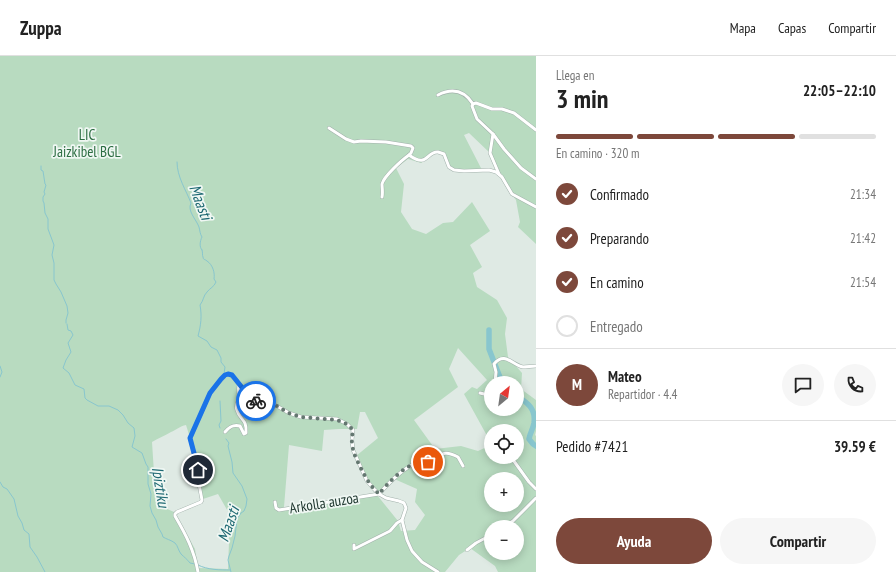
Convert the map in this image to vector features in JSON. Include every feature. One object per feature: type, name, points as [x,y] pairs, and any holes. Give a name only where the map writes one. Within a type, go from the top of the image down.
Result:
[{"type":"street","points":[[438,95],[446,91],[452,91],[458,92],[469,98],[473,104],[472,106],[477,119],[493,134],[521,168],[536,179]]},
{"type":"street","points":[[473,104],[476,103],[514,113],[536,130]]},
{"type":"street","points":[[329,128],[346,140],[354,142],[386,142],[411,146],[413,148],[411,153],[390,172],[382,184],[382,197]]},
{"type":"street","points":[[493,134],[490,153],[500,175],[512,194],[536,207]]},
{"type":"street","points":[[409,155],[415,160],[421,160],[426,159],[433,153],[438,152],[444,154],[449,167],[454,170],[464,172],[489,170],[500,175]]},
{"type":"street","points":[[496,376],[494,364],[498,360],[505,359],[523,367],[536,366]]},
{"type":"street","name":"Arkolla auzoa","points":[[198,572],[190,543],[175,514],[201,502],[202,500],[198,470],[190,438],[210,393],[221,379],[228,374],[232,375],[239,385],[255,401],[275,405],[289,413],[301,417],[337,420],[347,424],[353,430],[353,450],[367,481],[379,494],[386,498],[404,503],[406,508],[402,520],[412,551],[422,562],[438,572]]},
{"type":"street","points":[[225,432],[230,427],[236,425],[240,426],[244,434],[246,433],[247,428],[245,422],[236,408],[239,398],[239,385]]},
{"type":"street","points":[[480,393],[484,394]]},
{"type":"street","name":"Arkolla auzoa","points":[[275,502],[276,508],[279,510],[379,494],[406,469],[414,464],[428,462],[442,454],[451,453],[458,457],[463,466]]},
{"type":"street","points":[[516,464],[536,490]]},
{"type":"street","points":[[515,520],[536,498]]},
{"type":"street","points":[[354,545],[354,549],[384,535],[390,531],[396,522],[402,520]]},
{"type":"street","points":[[467,550],[484,539]]},
{"type":"green space","name":"LIC Jaizkibel BGL","points":[[0,56],[536,56],[536,244],[518,227],[520,222],[516,200],[506,187],[491,154],[469,133],[464,135],[482,170],[452,169],[443,152],[434,154],[421,163],[408,159],[396,168],[404,184],[401,212],[412,229],[426,234],[443,223],[453,222],[472,202],[490,231],[470,245],[482,267],[473,273],[477,287],[497,300],[507,318],[505,334],[508,357],[522,373],[522,376],[484,377],[458,348],[449,369],[458,387],[414,420],[435,449],[461,446],[478,451],[484,448],[484,464],[524,464],[524,424],[484,424],[484,430],[464,394],[472,387],[477,389],[484,383],[484,416],[524,416],[524,391],[536,400],[536,572],[498,572],[495,566],[487,560],[524,560],[524,520],[484,520],[484,558],[470,548],[459,555],[445,572],[0,572]],"holes":[[[360,412],[365,412],[378,438],[356,456],[376,495],[321,504],[284,507],[289,445],[322,451],[324,430],[357,429]],[[186,425],[198,463],[199,479],[203,499],[218,494],[230,515],[228,569],[198,568],[195,549],[174,512],[156,504],[152,442]],[[392,478],[417,489],[415,502],[425,515],[415,530],[401,531],[398,521],[377,495]]]},
{"type":"waterway","name":"Maasti","points":[[177,162],[180,178],[191,203],[190,209],[202,237],[200,244],[202,250]]},
{"type":"waterway","name":"Ipiztiku","points":[[41,166],[46,185],[43,201],[45,213],[48,219],[48,229],[54,245],[52,255],[54,263],[54,280],[67,306],[68,313],[66,323]]},
{"type":"waterway","name":"Maasti","points":[[202,250],[203,259],[212,267],[216,282],[208,291],[200,305],[201,320],[198,336],[207,341],[211,347],[217,350],[221,358],[221,362],[225,367],[224,374]]},
{"type":"waterway","name":"Ipiztiku","points":[[67,324],[68,330],[71,331],[73,335],[68,343],[71,352],[63,368],[69,373],[75,385],[84,389],[85,398],[87,400],[98,406],[109,406],[118,410],[134,428],[135,436],[132,447],[142,453],[148,467],[148,484],[151,494],[150,506],[158,527],[163,537],[175,543],[181,554],[190,563],[195,564]]},
{"type":"waterway","points":[[489,330],[489,349],[499,376]]},
{"type":"waterway","points":[[0,366],[2,372],[0,377]]},
{"type":"waterway","points":[[524,400],[534,414],[534,423],[529,439],[536,446]]},
{"type":"waterway","name":"Maasti","points":[[220,401],[220,428]]},
{"type":"waterway","name":"Maasti","points":[[226,439],[229,443],[228,446],[233,473],[242,486],[247,499],[244,511],[237,519],[235,536],[228,560],[231,572]]},
{"type":"waterway","points":[[0,482],[14,499],[18,516],[24,530],[29,534],[30,547],[45,572]]},
{"type":"waterway","name":"Ipiztiku","points":[[198,565],[210,569],[230,570]]},
{"type":"way so far","points":[[256,401],[275,405],[289,413],[301,417],[337,420],[347,424],[353,430],[353,450],[361,468],[367,481],[379,494],[395,477],[406,469],[414,464],[428,462]]},
{"type":"route","points":[[198,470],[190,438],[210,393],[221,379],[225,375],[232,375],[239,385],[256,401]]}]
